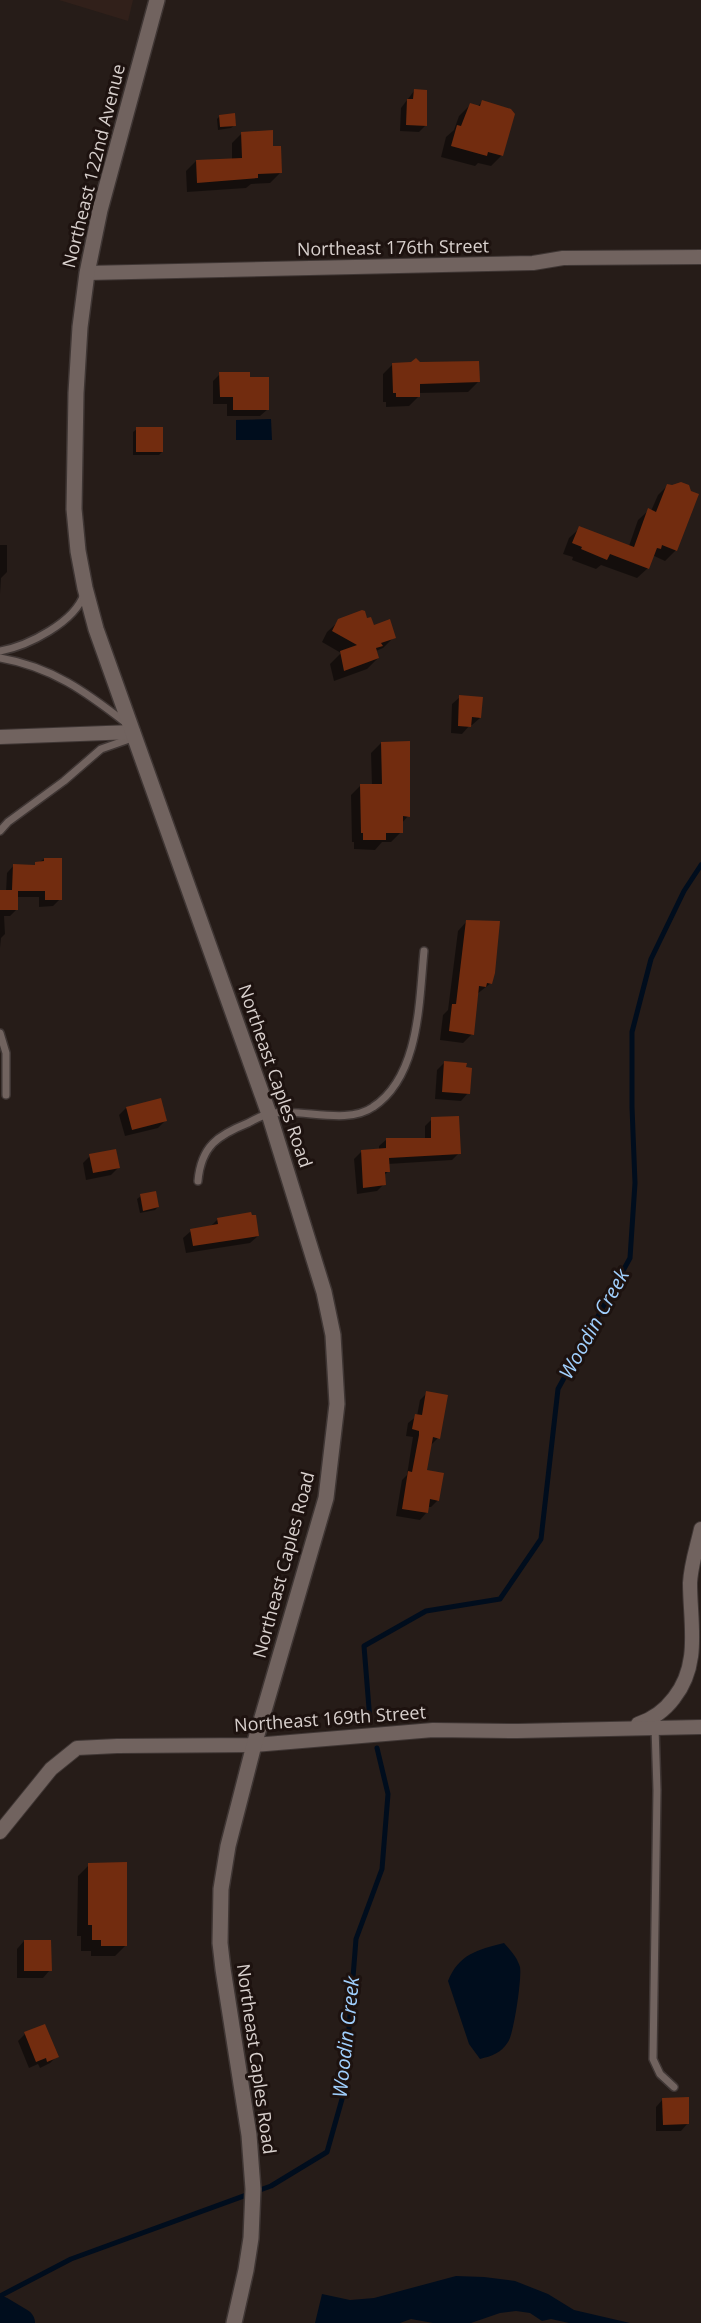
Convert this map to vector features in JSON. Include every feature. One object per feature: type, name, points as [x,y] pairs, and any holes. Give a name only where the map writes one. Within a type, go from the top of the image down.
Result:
[{"type":"main road","name":"Northeast 122nd Avenue","points":[[133,732],[96,629],[78,551],[74,509],[76,393],[87,273],[112,160],[157,0]]},
{"type":"main road","name":"Northeast Caples Road","points":[[133,732],[269,1114],[324,1292],[333,1335],[337,1404],[326,1498],[254,1745],[228,1846],[221,1889],[223,1969],[249,2135],[253,2196],[246,2270],[234,2323]]},
{"type":"street","name":"Northeast 176th Street","points":[[87,273],[533,263],[563,258],[701,256]]},
{"type":"street","points":[[0,737],[133,732]]},
{"type":"street","points":[[627,1728],[650,1720],[668,1706],[686,1680],[697,1617],[691,1570],[701,1529]]},
{"type":"street","name":"Northeast 169th Street","points":[[0,1832],[51,1769],[77,1748],[254,1745],[433,1730],[518,1731],[701,1726]]},
{"type":"lane","points":[[0,651],[27,643],[68,617],[80,606],[85,588]]},
{"type":"lane","points":[[0,658],[44,670],[73,683],[97,699],[133,732],[101,749],[64,781],[8,822],[0,831]]},
{"type":"lane","points":[[198,1181],[199,1166],[207,1150],[227,1132],[269,1114],[349,1115],[372,1108],[387,1094],[401,1074],[415,1037],[424,951]]},
{"type":"lane","points":[[0,1033],[6,1053],[6,1095]]},
{"type":"lane","points":[[655,1727],[657,1791],[653,2059],[660,2074],[674,2087]]},
{"type":"shaded area","points":[[59,0],[133,0],[128,21]]},
{"type":"water","points":[[271,419],[272,440],[236,440],[236,420]]},
{"type":"water","points":[[504,1943],[520,1967],[515,2017],[505,2046],[496,2053],[480,2059],[469,2044],[448,1981],[463,1959],[485,1948]]},
{"type":"water","points":[[456,2276],[515,2281],[548,2294],[574,2310],[630,2323],[569,2323],[551,2319],[542,2321],[530,2313],[516,2311],[500,2313],[471,2323],[433,2323],[411,2319],[400,2323],[315,2323],[322,2294],[350,2300],[374,2298]]},
{"type":"building","points":[[414,89],[427,90],[427,126],[406,125],[407,99],[413,99]]},
{"type":"building","points":[[482,100],[511,109],[515,114],[503,156],[488,152],[487,156],[451,146],[457,125],[461,126],[470,103],[480,106]]},
{"type":"building","points":[[235,113],[236,126],[220,127],[219,115]]},
{"type":"building","points":[[273,130],[273,146],[281,146],[282,173],[258,174],[258,178],[197,183],[196,160],[242,158],[241,132]]},
{"type":"building","points":[[416,358],[420,362],[479,361],[480,382],[420,384],[420,397],[396,397],[396,393],[393,393],[392,363],[411,362]]},
{"type":"building","points":[[219,372],[250,372],[250,377],[269,377],[269,410],[233,410],[233,397],[220,397]]},
{"type":"building","points":[[136,427],[163,427],[163,452],[136,452]]},
{"type":"building","points":[[681,482],[689,485],[691,491],[699,494],[677,551],[662,545],[661,549],[657,548],[649,569],[610,554],[607,560],[572,543],[579,526],[634,547],[648,508],[656,512],[667,484]]},
{"type":"building","points":[[362,610],[365,611],[367,618],[371,617],[374,625],[390,619],[396,638],[381,643],[383,646],[376,648],[379,658],[344,671],[340,651],[357,645],[332,631],[338,619]]},
{"type":"building","points":[[459,695],[483,697],[481,718],[472,717],[471,727],[458,726]]},
{"type":"building","points":[[410,741],[410,817],[403,816],[403,833],[386,833],[386,840],[363,840],[360,784],[382,784],[381,742]]},
{"type":"building","points":[[44,858],[62,858],[62,900],[45,900],[45,891],[18,891],[18,910],[0,910],[0,890],[12,890],[13,864],[35,865],[35,862],[44,861]]},
{"type":"building","points":[[466,920],[500,921],[495,973],[492,984],[487,983],[486,987],[479,986],[474,1035],[449,1031],[452,1004],[456,1004]]},
{"type":"building","points":[[444,1061],[467,1063],[466,1067],[472,1068],[470,1094],[442,1092]]},
{"type":"building","points":[[161,1098],[167,1121],[132,1130],[126,1107]]},
{"type":"building","points":[[459,1116],[461,1154],[389,1158],[390,1172],[385,1172],[386,1185],[363,1188],[361,1150],[386,1148],[386,1138],[431,1138],[431,1117]]},
{"type":"building","points":[[116,1149],[120,1168],[93,1173],[89,1154]]},
{"type":"building","points":[[156,1191],[159,1207],[143,1211],[140,1194]]},
{"type":"building","points":[[251,1212],[252,1215],[256,1215],[259,1236],[193,1246],[190,1229],[218,1224],[217,1218]]},
{"type":"building","points":[[426,1391],[448,1395],[440,1439],[433,1437],[427,1470],[444,1473],[439,1501],[430,1499],[428,1513],[402,1509],[408,1471],[412,1472],[419,1435],[419,1431],[412,1429],[415,1414],[422,1415]]},
{"type":"building","points":[[127,1862],[127,1946],[101,1946],[101,1940],[92,1940],[92,1925],[88,1925],[88,1863]]},
{"type":"building","points":[[24,1940],[51,1940],[52,1971],[24,1971]]},
{"type":"building","points":[[45,2024],[59,2057],[47,2062],[46,2058],[36,2062],[24,2032]]},
{"type":"building","points":[[689,2097],[689,2124],[663,2125],[662,2098]]},
{"type":"waterway","name":"Woodin Creek","points":[[370,1721],[364,1646],[426,1611],[500,1599],[541,1539],[558,1389],[630,1258],[635,1183],[632,1032],[651,959],[684,891],[701,865]]},
{"type":"waterway","name":"Woodin Creek","points":[[0,2296],[71,2259],[271,2186],[327,2152],[344,2092],[356,1939],[382,1869],[388,1794],[377,1748]]},
{"type":"waterway","points":[[0,2311],[20,2323]]}]
